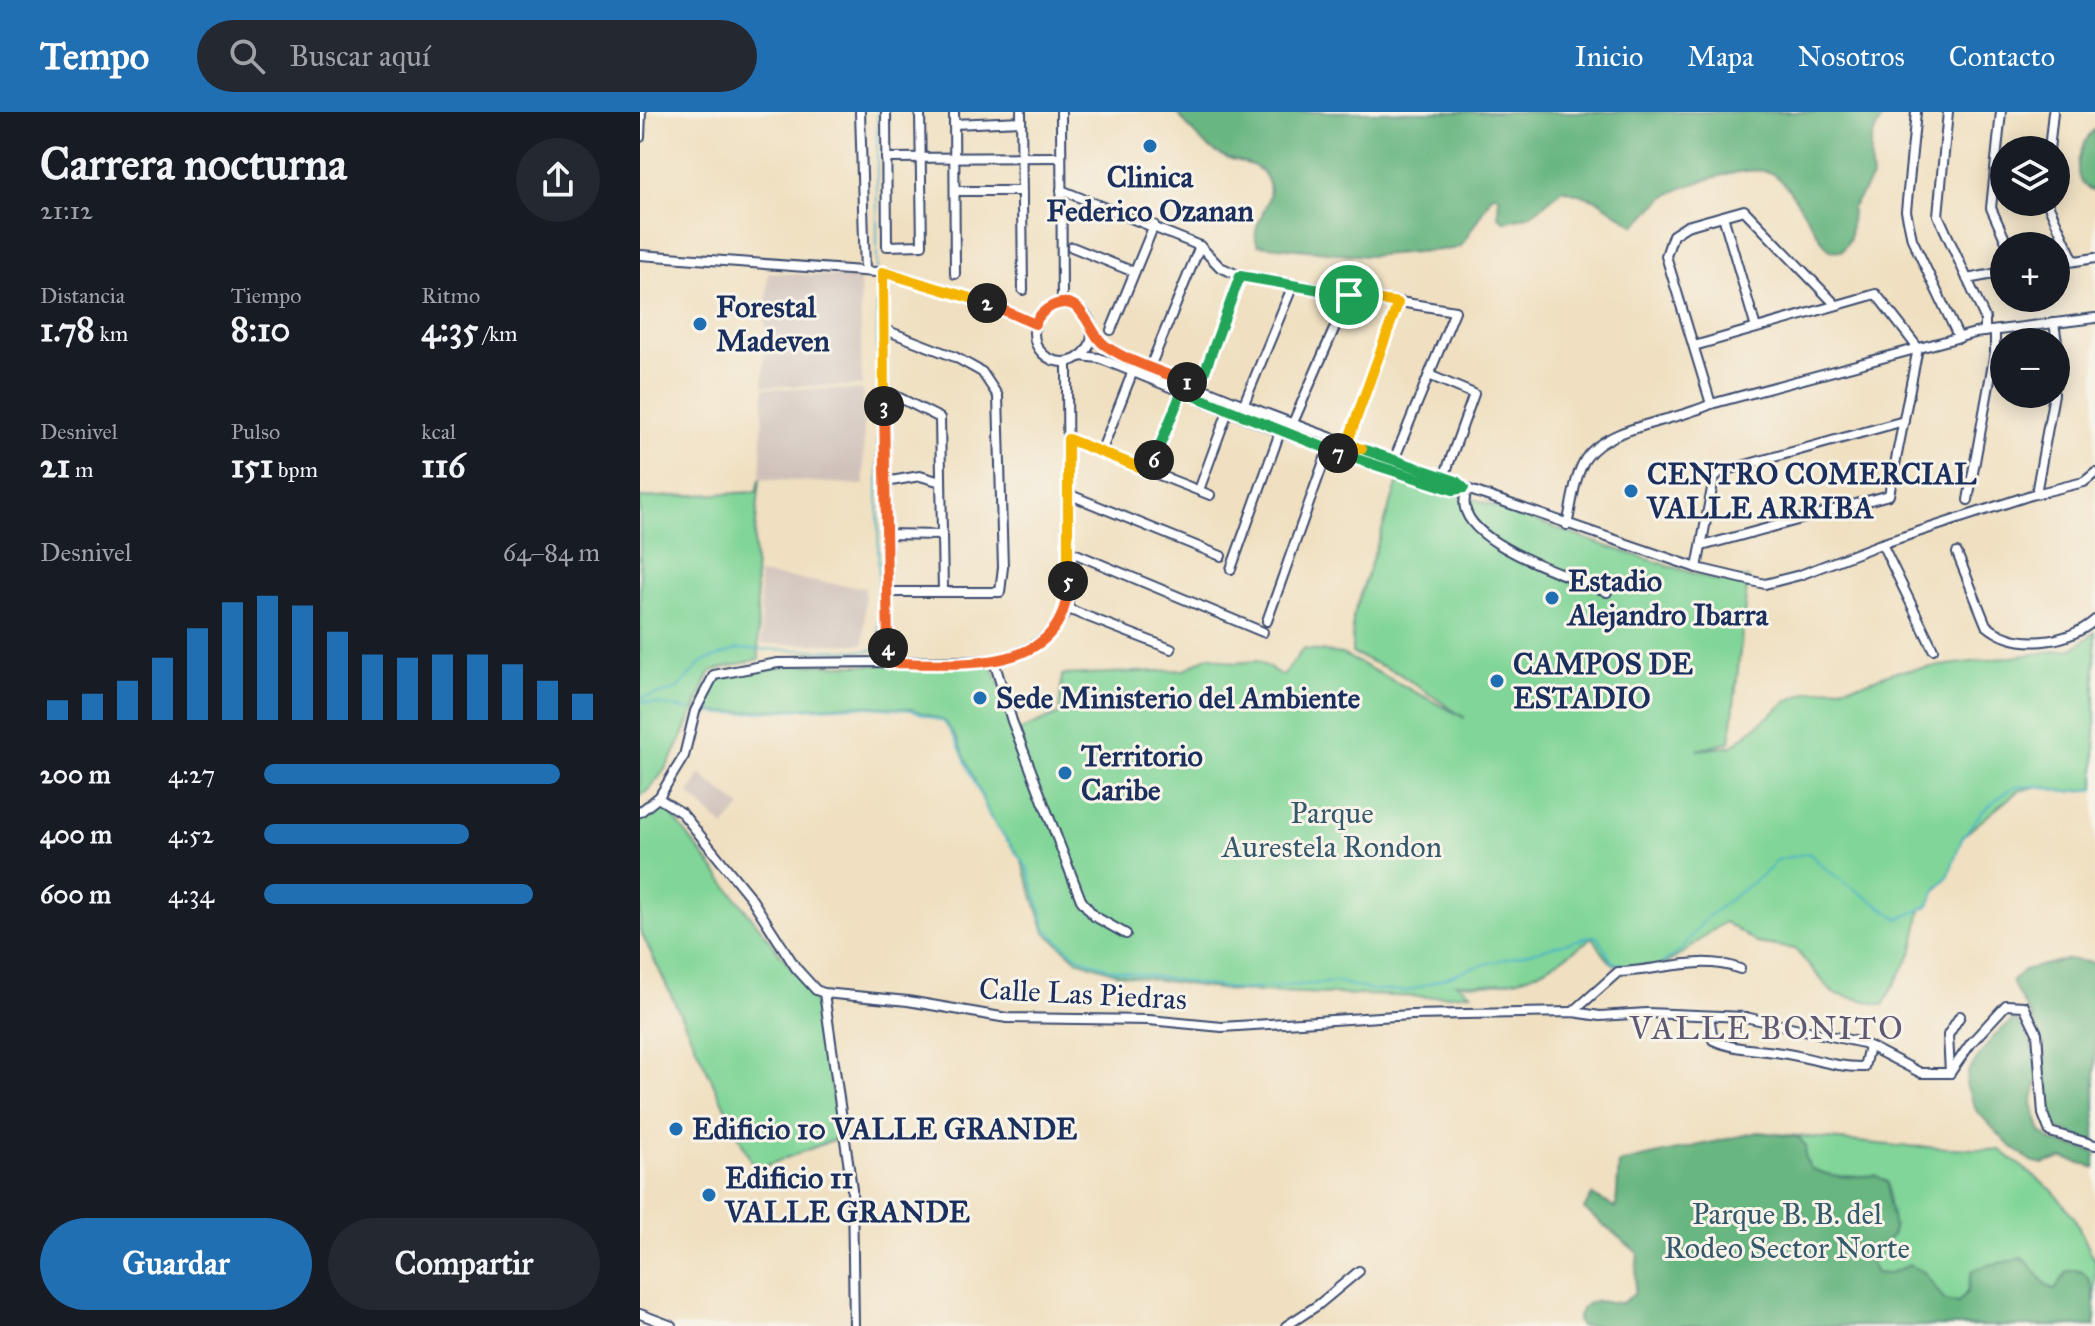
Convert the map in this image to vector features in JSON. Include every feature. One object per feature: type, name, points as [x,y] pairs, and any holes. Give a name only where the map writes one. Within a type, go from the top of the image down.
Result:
[{"type":"street","points":[[640,137],[641,112]]},
{"type":"street","points":[[860,112],[865,271]]},
{"type":"street","points":[[886,112],[887,246],[922,245],[920,112]]},
{"type":"street","points":[[954,112],[955,274]]},
{"type":"street","points":[[987,112],[987,123]]},
{"type":"street","points":[[1061,112],[1062,304]]},
{"type":"street","points":[[1916,112],[1906,211],[1912,239],[1959,338]]},
{"type":"street","points":[[1567,525],[1585,460],[1600,444],[1626,431],[1686,416],[1711,404],[1918,348],[1990,332],[1938,215],[1948,112]]},
{"type":"street","points":[[2001,112],[1991,208],[2002,232]]},
{"type":"street","points":[[2050,136],[2053,112]]},
{"type":"street","points":[[954,124],[987,123],[1021,116],[1023,290]]},
{"type":"street","points":[[886,158],[1061,157]]},
{"type":"street","points":[[1061,190],[1200,246],[1220,267],[1240,276],[1455,311],[1394,460]]},
{"type":"street","points":[[955,191],[1021,191]]},
{"type":"street","points":[[1711,404],[1666,256],[1673,235],[1687,226],[1744,210],[1836,305]]},
{"type":"street","points":[[1723,216],[1756,328]]},
{"type":"street","points":[[2053,216],[2074,261]]},
{"type":"street","points":[[1111,330],[1154,225]]},
{"type":"street","points":[[1150,367],[1200,246]]},
{"type":"street","points":[[1072,247],[1134,272]]},
{"type":"street","points":[[640,255],[883,272],[940,286],[1035,324]]},
{"type":"street","points":[[2070,262],[2095,258]]},
{"type":"street","points":[[883,272],[889,663]]},
{"type":"street","points":[[1967,279],[1990,275]]},
{"type":"street","points":[[1199,387],[1240,276]]},
{"type":"street","points":[[1243,406],[1293,285]]},
{"type":"street","points":[[1694,346],[1876,294],[1918,348],[1889,495],[1702,546]]},
{"type":"street","points":[[1292,425],[1349,295]]},
{"type":"street","points":[[1347,444],[1398,303]]},
{"type":"street","points":[[1466,489],[1453,490],[1328,450],[1099,358],[1080,356],[1067,362],[1050,359],[1035,342],[1038,316],[1062,304],[1080,309],[1091,325],[1093,335],[1105,346],[1243,406],[1444,477],[1466,489],[1567,525],[1697,568],[1765,584],[1800,575],[1882,544],[2031,495],[2084,482],[2095,473]]},
{"type":"street","points":[[2018,328],[2095,318]]},
{"type":"street","points":[[2054,323],[2055,328]]},
{"type":"street","points":[[883,329],[955,357],[982,372],[998,396],[1003,567],[1000,592],[886,592]]},
{"type":"street","points":[[1080,356],[1093,335]]},
{"type":"street","points":[[640,812],[658,798],[684,756],[695,711],[714,675],[778,663],[994,661],[1019,654],[1042,641],[1055,629],[1068,609],[1067,362]]},
{"type":"street","points":[[1101,452],[1133,371]]},
{"type":"street","points":[[1429,375],[1474,394],[1444,477]]},
{"type":"street","points":[[1968,500],[1990,379]]},
{"type":"street","points":[[884,390],[940,418],[943,592]]},
{"type":"street","points":[[1149,471],[1182,391]]},
{"type":"street","points":[[2037,488],[2051,408]]},
{"type":"street","points":[[1199,490],[1228,411]]},
{"type":"street","points":[[1697,568],[1714,478],[1720,472],[1904,421]]},
{"type":"street","points":[[1231,569],[1280,432]]},
{"type":"street","points":[[1068,439],[1210,495]]},
{"type":"street","points":[[1267,621],[1328,450]]},
{"type":"street","points":[[885,482],[920,476],[941,482]]},
{"type":"street","points":[[1466,489],[1463,498],[1465,514],[1483,537],[1607,592]]},
{"type":"street","points":[[1068,494],[1221,556]]},
{"type":"street","points":[[885,534],[942,535]]},
{"type":"street","points":[[1882,544],[1933,649]]},
{"type":"street","points":[[1069,551],[1263,632]]},
{"type":"street","points":[[1957,553],[1986,625],[1993,631],[2004,636],[2051,642],[2083,630],[2095,620]]},
{"type":"street","points":[[1068,609],[1171,649]]},
{"type":"street","points":[[994,661],[1012,721],[1081,900],[1094,916],[1126,934]]},
{"type":"street","points":[[658,798],[682,813],[751,898],[796,968],[816,990],[824,993],[852,1189],[854,1326]]},
{"type":"street","points":[[1573,1012],[1618,972],[1652,972],[1698,961],[1722,962],[1740,969]]},
{"type":"street","name":"Calle Las Piedras","points":[[824,993],[908,1001],[1007,1018],[1149,1020],[1222,1027],[1411,1015],[1573,1012],[1600,1016],[1709,1016],[1781,1023],[1869,1046],[1921,1073],[1950,1073]]},
{"type":"street","points":[[1950,1073],[1971,1043],[2006,1005],[2024,1006],[2037,1033],[2043,1114],[2050,1132],[2095,1145]]},
{"type":"street","points":[[1709,1016],[1713,1040],[1725,1046],[1782,1053],[1848,1068],[1864,1067],[1869,1046]]},
{"type":"street","points":[[1950,1073],[1948,1035],[1960,1016]]},
{"type":"street","points":[[1286,1326],[1318,1305],[1359,1271]]},
{"type":"street","points":[[640,1314],[672,1326]]},
{"type":"shaded area","points":[[768,272],[860,278],[862,386],[763,386]]},
{"type":"shaded area","points":[[764,388],[863,390],[864,485],[760,479]]},
{"type":"shaded area","points":[[759,574],[865,588],[864,644],[762,644]]},
{"type":"shaded area","points":[[700,774],[741,807],[724,827],[689,794]]},
{"type":"green space","points":[[1176,112],[1888,112],[1873,135],[1870,152],[1872,178],[1852,208],[1850,238],[1842,251],[1830,250],[1822,241],[1781,180],[1766,171],[1753,171],[1704,180],[1676,191],[1662,199],[1635,225],[1597,200],[1563,189],[1531,215],[1505,222],[1498,216],[1499,196],[1493,194],[1462,245],[1453,249],[1367,256],[1258,245],[1256,230],[1270,189],[1264,174],[1254,166],[1227,158],[1208,147]]},
{"type":"green space","points":[[2095,129],[2095,191],[2081,181],[2078,163],[2084,144]]},
{"type":"green space","name":"Parque Aurestela Rondon","points":[[1401,473],[1606,546],[1720,582],[1748,578],[1730,742],[1697,750],[1732,746],[1789,700],[1809,692],[1864,683],[1893,672],[2073,649],[2095,632],[2095,789],[2065,792],[2039,786],[2018,791],[1963,836],[1949,875],[1928,906],[1921,910],[1913,950],[1883,1005],[1833,993],[1795,949],[1757,943],[1725,922],[1672,960],[1643,971],[1628,970],[1612,963],[1593,937],[1530,975],[1498,983],[1456,983],[1471,993],[1429,997],[1232,991],[1119,974],[1077,960],[1045,932],[1021,859],[990,817],[957,739],[944,721],[912,709],[852,705],[722,713],[697,710],[715,676],[795,665],[992,665],[1017,732],[1059,714],[1062,675],[1184,670],[1209,656],[1234,663],[1257,661],[1283,676],[1303,649],[1342,654],[1465,718],[1398,673],[1352,653],[1353,617]]},
{"type":"green space","points":[[760,479],[754,544],[759,659],[711,671],[682,739],[664,771],[640,797],[640,498],[756,492]]},
{"type":"green space","points":[[660,800],[813,996],[841,1137],[755,1170],[640,930],[640,814]]},
{"type":"green space","points":[[2068,959],[2095,963],[2095,1143],[2048,1125],[2044,1107],[2044,1050],[2037,1029],[2012,981],[2024,970]]},
{"type":"green space","points":[[2014,1019],[2024,1028],[2036,1056],[2038,1077],[2032,1104],[2041,1132],[2052,1141],[2095,1152],[2095,1168],[2063,1158],[2043,1164],[2031,1161],[2008,1144],[1976,1110],[1966,1085],[1968,1072],[1993,1037]]},
{"type":"green space","name":"Parque B. B. del Rodeo Sector Norte","points":[[1758,1132],[1899,1146],[2000,1150],[2052,1190],[2074,1217],[2095,1261],[2095,1326],[1593,1326],[1636,1299]]},
{"type":"green space","name":"Parque B. B. del Rodeo Sector Norte","points":[[1758,1132],[1798,1137],[1806,1146],[1805,1157],[1810,1168],[1819,1172],[1842,1176],[1875,1175],[1887,1182],[1893,1234],[1870,1262],[1876,1273],[1887,1274],[1910,1265],[1924,1272],[1945,1301],[1958,1303],[1967,1292],[1972,1271],[1984,1266],[2021,1258],[2055,1290],[2067,1272],[2076,1270],[2088,1278],[2092,1287],[2095,1326],[1580,1326],[1577,1320],[1588,1303],[1622,1303],[1634,1294],[1638,1253],[1584,1209],[1592,1195],[1616,1208],[1619,1163]]},
{"type":"waterway","points":[[877,112],[877,269]]},
{"type":"waterway","points":[[640,698],[676,690],[702,662],[738,649],[867,651],[879,648],[877,274]]},
{"type":"waterway","points":[[640,701],[690,710]]},
{"type":"waterway","points":[[700,711],[721,714],[853,706],[912,710],[944,722],[956,740],[990,817],[1028,869],[1046,929],[1076,956],[1110,969],[1238,990],[1337,982],[1370,990],[1409,991],[1471,968],[1593,936],[1599,938],[1612,962],[1629,967]]},
{"type":"waterway","points":[[1662,964],[1680,951],[1706,918],[1771,868],[1776,860],[1809,853],[1828,871],[1899,919],[1928,906],[1937,888],[1949,875],[1962,838],[1982,812],[2006,792],[2015,787],[2039,786],[2065,792],[2095,789]]},
{"type":"place","name":"Clinica Federico Ozanan","points":[[1150,146]]},
{"type":"place","name":"Forestal Madeven","points":[[700,324]]},
{"type":"place","name":"CENTRO COMERCIAL VALLE ARRIBA","points":[[1631,491]]},
{"type":"place","name":"Estadio Alejandro Ibarra","points":[[1552,598]]},
{"type":"place","name":"CAMPOS DE ESTADIO","points":[[1497,681]]},
{"type":"place","name":"Sede Ministerio del Ambiente","points":[[980,698]]},
{"type":"place","name":"Territorio Caribe","points":[[1065,773]]},
{"type":"place","name":"Edificio 10 VALLE GRANDE","points":[[676,1129]]},
{"type":"place","name":"Edificio 11 VALLE GRANDE","points":[[709,1195]]},
{"type":"district","name":"VALLE BONITO","points":[[1767,1028]]},
{"type":"route","points":[[883,272],[940,286],[989,303],[1035,324],[1038,316],[1054,305],[1072,305],[1086,316],[1093,335],[1105,346],[1199,387],[1240,276],[1349,295],[1398,303],[1347,444],[1456,481],[1464,488],[1453,490],[1328,450],[1182,391],[1149,471],[1068,439],[1068,609],[1055,629],[1042,641],[1019,654],[994,661],[889,663],[883,272]]}]
